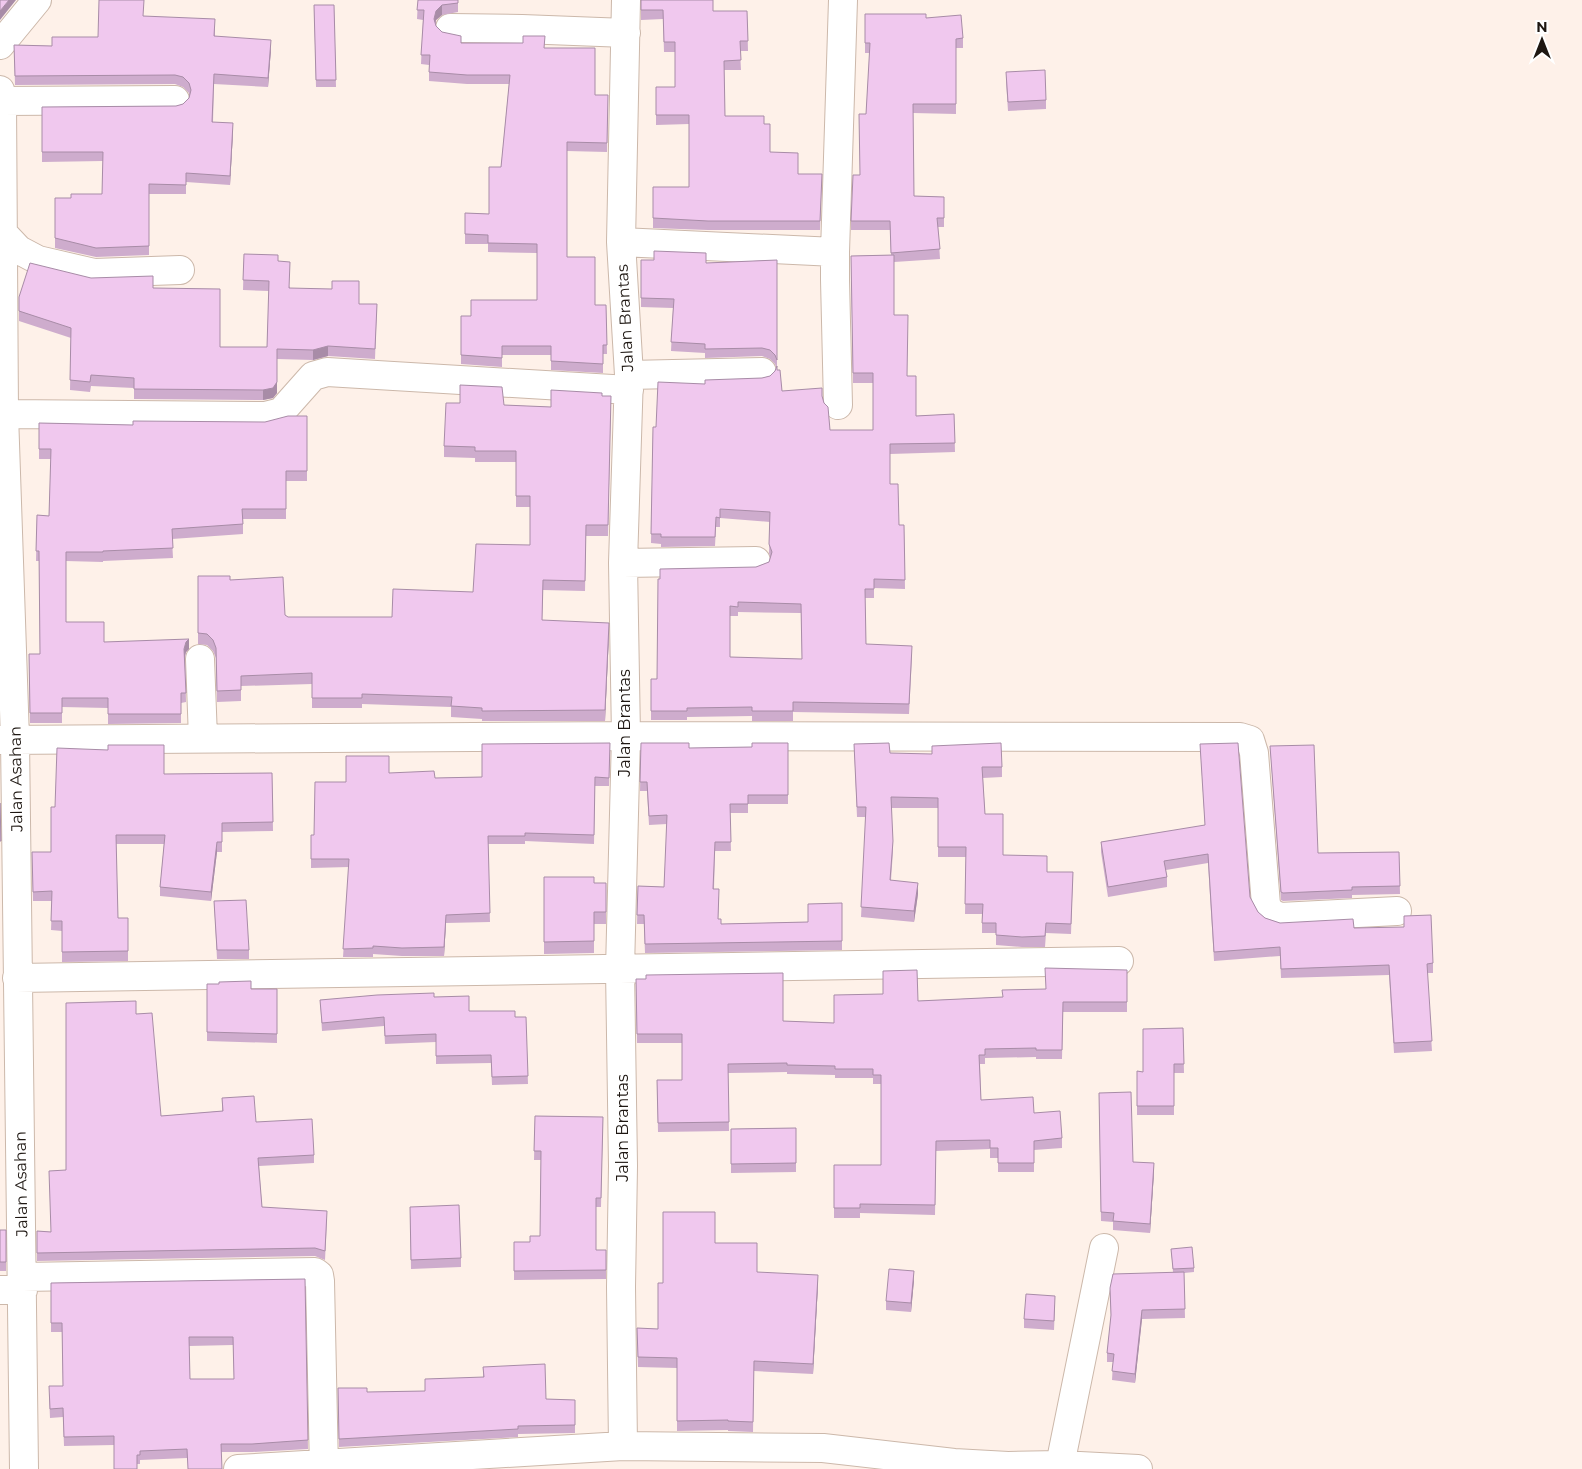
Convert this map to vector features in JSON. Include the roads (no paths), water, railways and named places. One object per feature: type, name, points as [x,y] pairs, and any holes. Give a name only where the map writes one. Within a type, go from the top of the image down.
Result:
[{"type":"street","points":[[0,45],[37,0]]},
{"type":"street","name":"Jalan Brantas","points":[[623,1446],[621,1287],[623,1166],[620,969],[626,736],[623,563],[629,382],[621,242],[626,0]]},
{"type":"street","points":[[838,404],[834,280],[843,0]]},
{"type":"street","points":[[450,28],[626,33]]},
{"type":"street","points":[[1,95],[175,100]]},
{"type":"street","name":"Jalan Asahan","points":[[1,95],[8,856],[18,978],[9,1039],[15,1286],[24,1469]]},
{"type":"street","points":[[3,233],[19,250],[38,260],[94,272],[180,270]]},
{"type":"street","points":[[621,242],[835,252]]},
{"type":"street","points":[[4,414],[265,416],[281,412],[313,376],[327,372],[629,382],[762,372]]},
{"type":"street","points":[[623,563],[756,561]]},
{"type":"street","points":[[200,659],[203,738]]},
{"type":"street","points":[[8,739],[626,736],[1240,737],[1250,740],[1254,753],[1266,905],[1271,913],[1280,917],[1397,911]]},
{"type":"street","points":[[18,978],[1119,961]]},
{"type":"street","points":[[1060,1465],[1104,1248]]},
{"type":"street","points":[[15,1286],[315,1272],[319,1275],[320,1281],[324,1467]]},
{"type":"street","points":[[238,1469],[324,1467],[623,1446],[823,1448],[954,1463],[1138,1469]]}]
